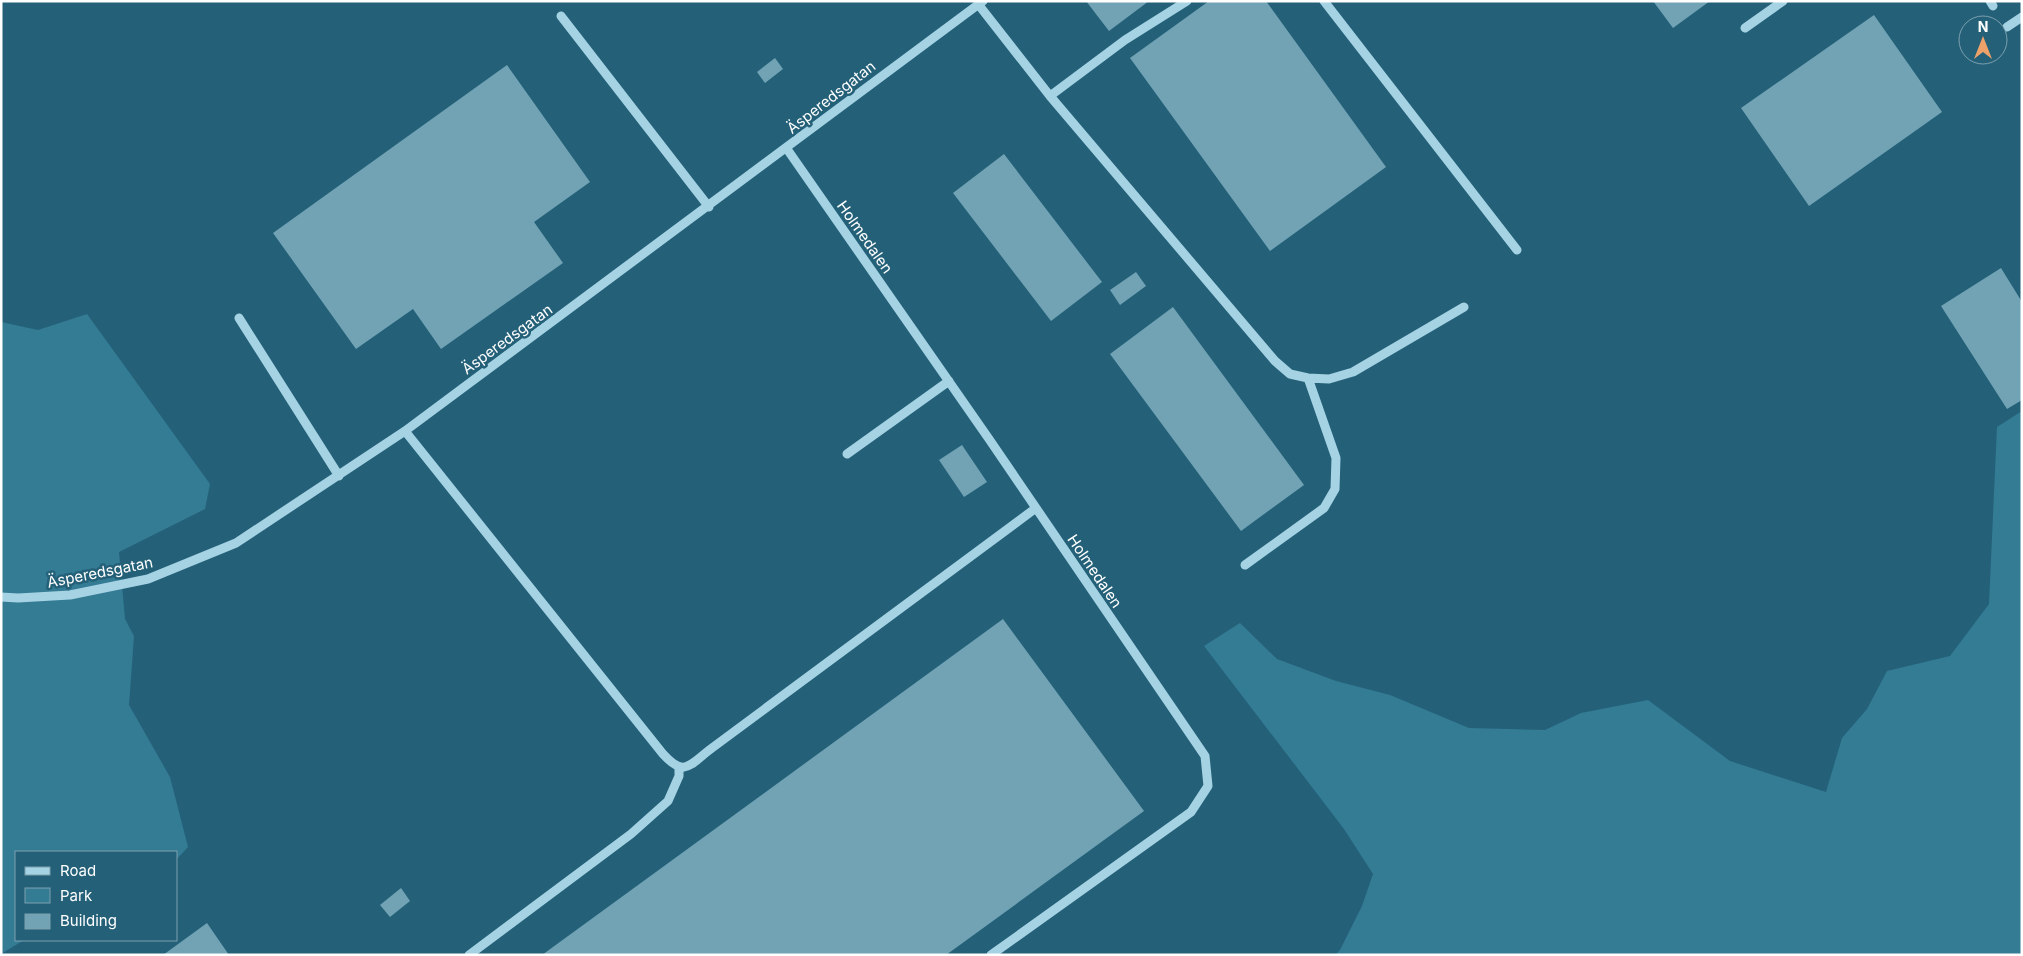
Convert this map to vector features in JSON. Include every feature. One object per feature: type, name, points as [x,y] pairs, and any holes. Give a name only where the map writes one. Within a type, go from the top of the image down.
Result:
[{"type":"street","points":[[1050,96],[1126,40],[1187,1]]},
{"type":"street","points":[[1324,1],[1517,250]]},
{"type":"street","points":[[1745,28],[1783,1]]},
{"type":"street","points":[[981,3],[1050,96],[1274,361],[1290,374],[1308,378],[1329,379],[1353,372],[1464,307]]},
{"type":"street","name":"Äsperedsgatan","points":[[1,597],[70,595],[148,579],[236,543],[405,431],[787,149],[890,68],[981,3]]},
{"type":"street","points":[[561,16],[708,207]]},
{"type":"street","points":[[2008,26],[2022,17]]},
{"type":"street","name":"Holmedalen","points":[[787,149],[989,438],[1205,756],[1208,786],[1191,812],[991,955]]},
{"type":"street","points":[[239,318],[339,476]]},
{"type":"street","points":[[1245,565],[1324,508],[1335,489],[1336,458],[1308,378]]},
{"type":"street","points":[[847,454],[949,381]]},
{"type":"street","points":[[405,431],[663,754],[675,767],[679,768],[685,768],[1036,508]]},
{"type":"street","points":[[469,955],[631,834],[668,801],[679,776],[679,768]]},
{"type":"green space","points":[[87,314],[210,484],[205,509],[119,552],[125,619],[134,636],[129,705],[170,777],[188,847],[178,858],[178,851],[15,851],[15,941],[22,941],[1,954],[1,322],[38,330]]},
{"type":"green space","points":[[2022,411],[2022,955],[1335,955],[1340,950],[1362,906],[1373,874],[1344,829],[1204,646],[1240,623],[1277,659],[1336,681],[1390,695],[1469,728],[1545,730],[1581,713],[1648,700],[1730,761],[1826,792],[1842,738],[1867,709],[1887,671],[1950,656],[1989,604],[1997,427]]},
{"type":"building","points":[[1086,1],[1149,1],[1109,31]]},
{"type":"building","points":[[1209,1],[1266,1],[1386,167],[1270,251],[1130,58]]},
{"type":"building","points":[[1653,1],[1710,1],[1673,28]]},
{"type":"building","points":[[1874,15],[1942,112],[1809,206],[1741,108]]},
{"type":"building","points":[[775,58],[783,69],[765,83],[757,72]]},
{"type":"building","points":[[507,65],[590,182],[534,222],[563,263],[441,349],[413,309],[356,349],[273,233]]},
{"type":"building","points":[[1004,154],[1102,282],[1051,321],[953,193]]},
{"type":"building","points":[[2001,268],[2022,302],[2022,400],[2007,409],[1941,306]]},
{"type":"building","points":[[1136,272],[1146,286],[1120,305],[1110,290]]},
{"type":"building","points":[[1173,307],[1304,485],[1241,531],[1110,354]]},
{"type":"building","points":[[962,445],[987,482],[964,497],[939,460]]},
{"type":"building","points":[[1003,619],[1144,811],[946,955],[542,955]]},
{"type":"building","points":[[401,888],[410,901],[390,917],[380,905]]},
{"type":"building","points":[[207,923],[229,955],[163,955]]}]
